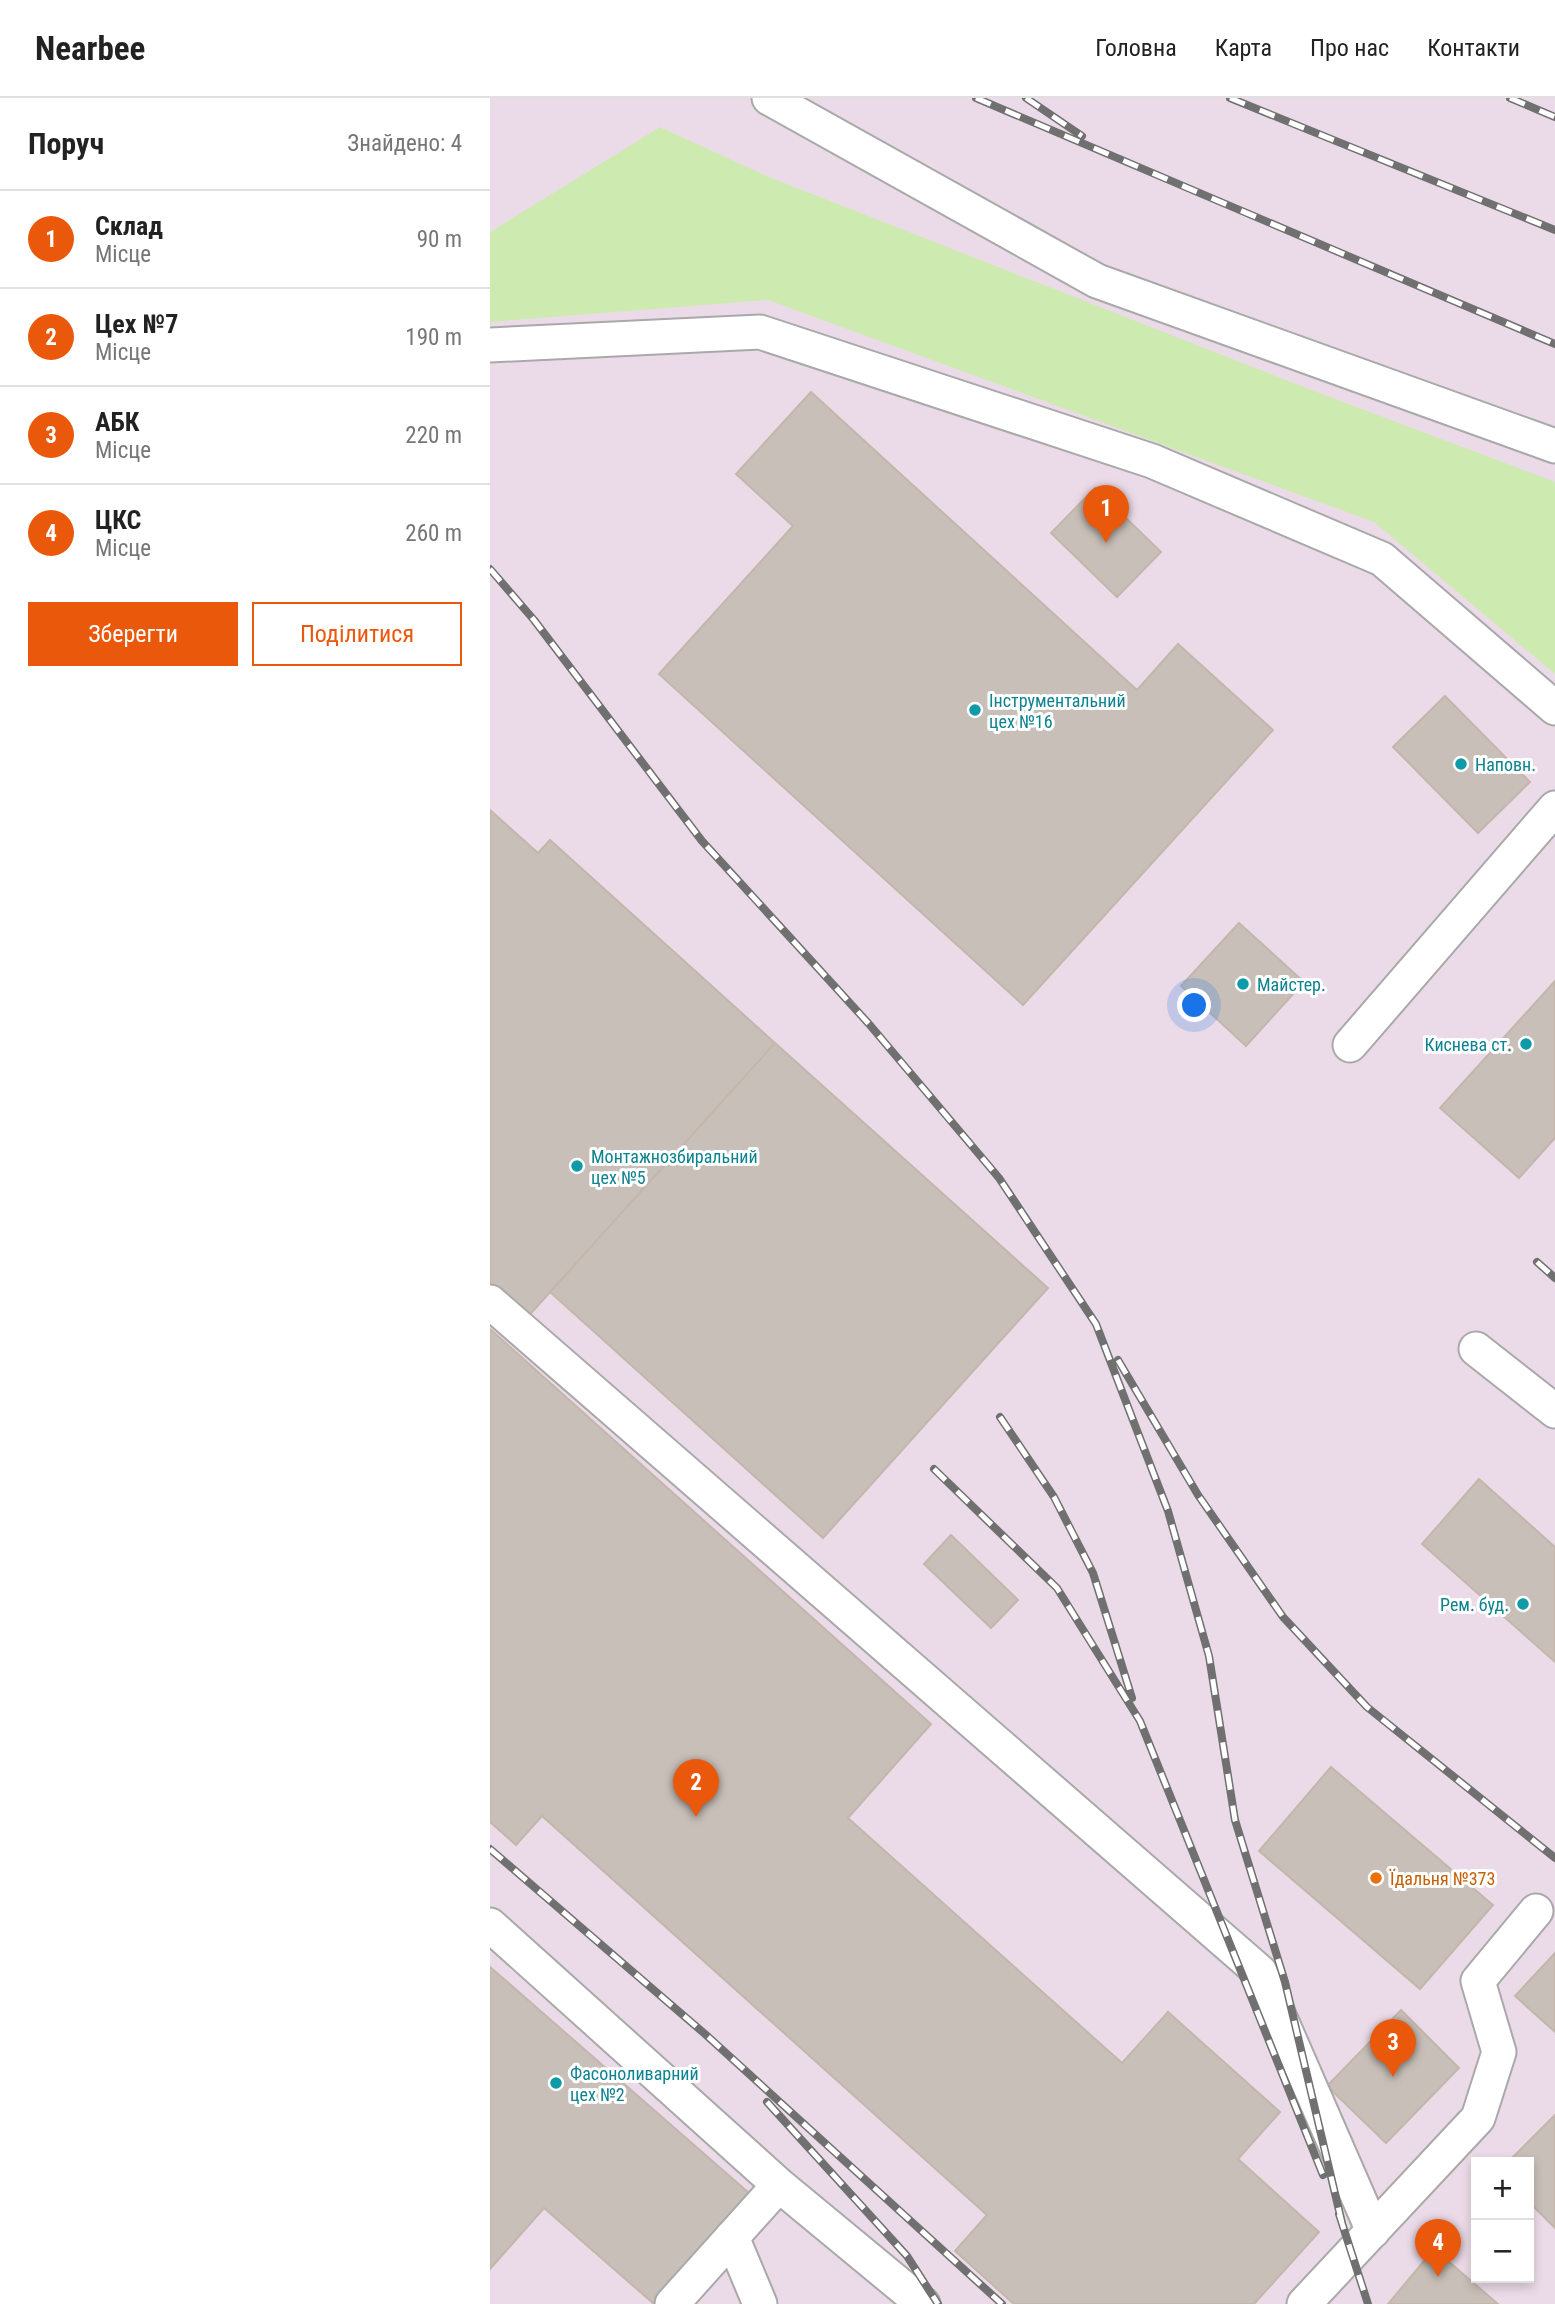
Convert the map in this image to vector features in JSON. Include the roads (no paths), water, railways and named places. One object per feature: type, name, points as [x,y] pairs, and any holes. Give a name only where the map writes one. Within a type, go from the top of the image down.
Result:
[{"type":"lane","points":[[769,98],[1097,281],[1555,446]]},
{"type":"lane","points":[[490,345],[760,332],[1152,461],[1382,559],[1555,708]]},
{"type":"lane","points":[[1350,1045],[1555,808]]},
{"type":"lane","points":[[490,1302],[1260,1972],[1373,2231]]},
{"type":"lane","points":[[1476,1349],[1555,1410]]},
{"type":"lane","points":[[1304,2304],[1478,2118],[1499,2052],[1478,1981],[1536,1912]]},
{"type":"lane","points":[[490,1925],[779,2185],[923,2304]]},
{"type":"lane","points":[[671,2304],[779,2185]]},
{"type":"lane","points":[[732,2237],[760,2304]]},
{"type":"railway","points":[[976,98],[1555,344]]},
{"type":"railway","points":[[1026,98],[1082,136]]},
{"type":"railway","points":[[1230,98],[1555,230]]},
{"type":"railway","points":[[1510,98],[1555,117]]},
{"type":"railway","points":[[490,569],[534,620],[702,841],[869,1024],[999,1178],[1096,1324],[1168,1511],[1209,1656],[1235,1820],[1285,1982],[1342,2223]]},
{"type":"railway","points":[[1537,1262],[1555,1278]]},
{"type":"railway","points":[[1118,1360],[1198,1495],[1283,1617],[1367,1707],[1555,1858]]},
{"type":"railway","points":[[1000,1417],[1054,1497],[1093,1573],[1132,1698]]},
{"type":"railway","points":[[934,1469],[1057,1588],[1140,1721],[1323,2175]]},
{"type":"railway","points":[[490,1849],[705,2034],[1002,2304]]},
{"type":"railway","points":[[767,2102],[907,2256],[938,2304]]},
{"type":"railway","points":[[1339,2214],[1368,2304]]},
{"type":"place","name":"Склад","points":[[1106,543]]},
{"type":"place","name":"Інструментальний цех №16","points":[[975,710]]},
{"type":"place","name":"Наповн.","points":[[1461,764]]},
{"type":"place","name":"Майстер.","points":[[1243,984]]},
{"type":"place","name":"Киснева ст.","points":[[1526,1044]]},
{"type":"place","name":"Монтажнозбиральний цех №5","points":[[577,1166]]},
{"type":"place","name":"Рем. буд.","points":[[1523,1604]]},
{"type":"place","name":"Цех №7","points":[[696,1817]]},
{"type":"place","name":"Їдальня №373","points":[[1376,1878]]},
{"type":"place","name":"АБК","points":[[1393,2077]]},
{"type":"place","name":"Фасоноливарний цех №2","points":[[556,2083]]},
{"type":"place","name":"ЦКС","points":[[1438,2277]]}]
